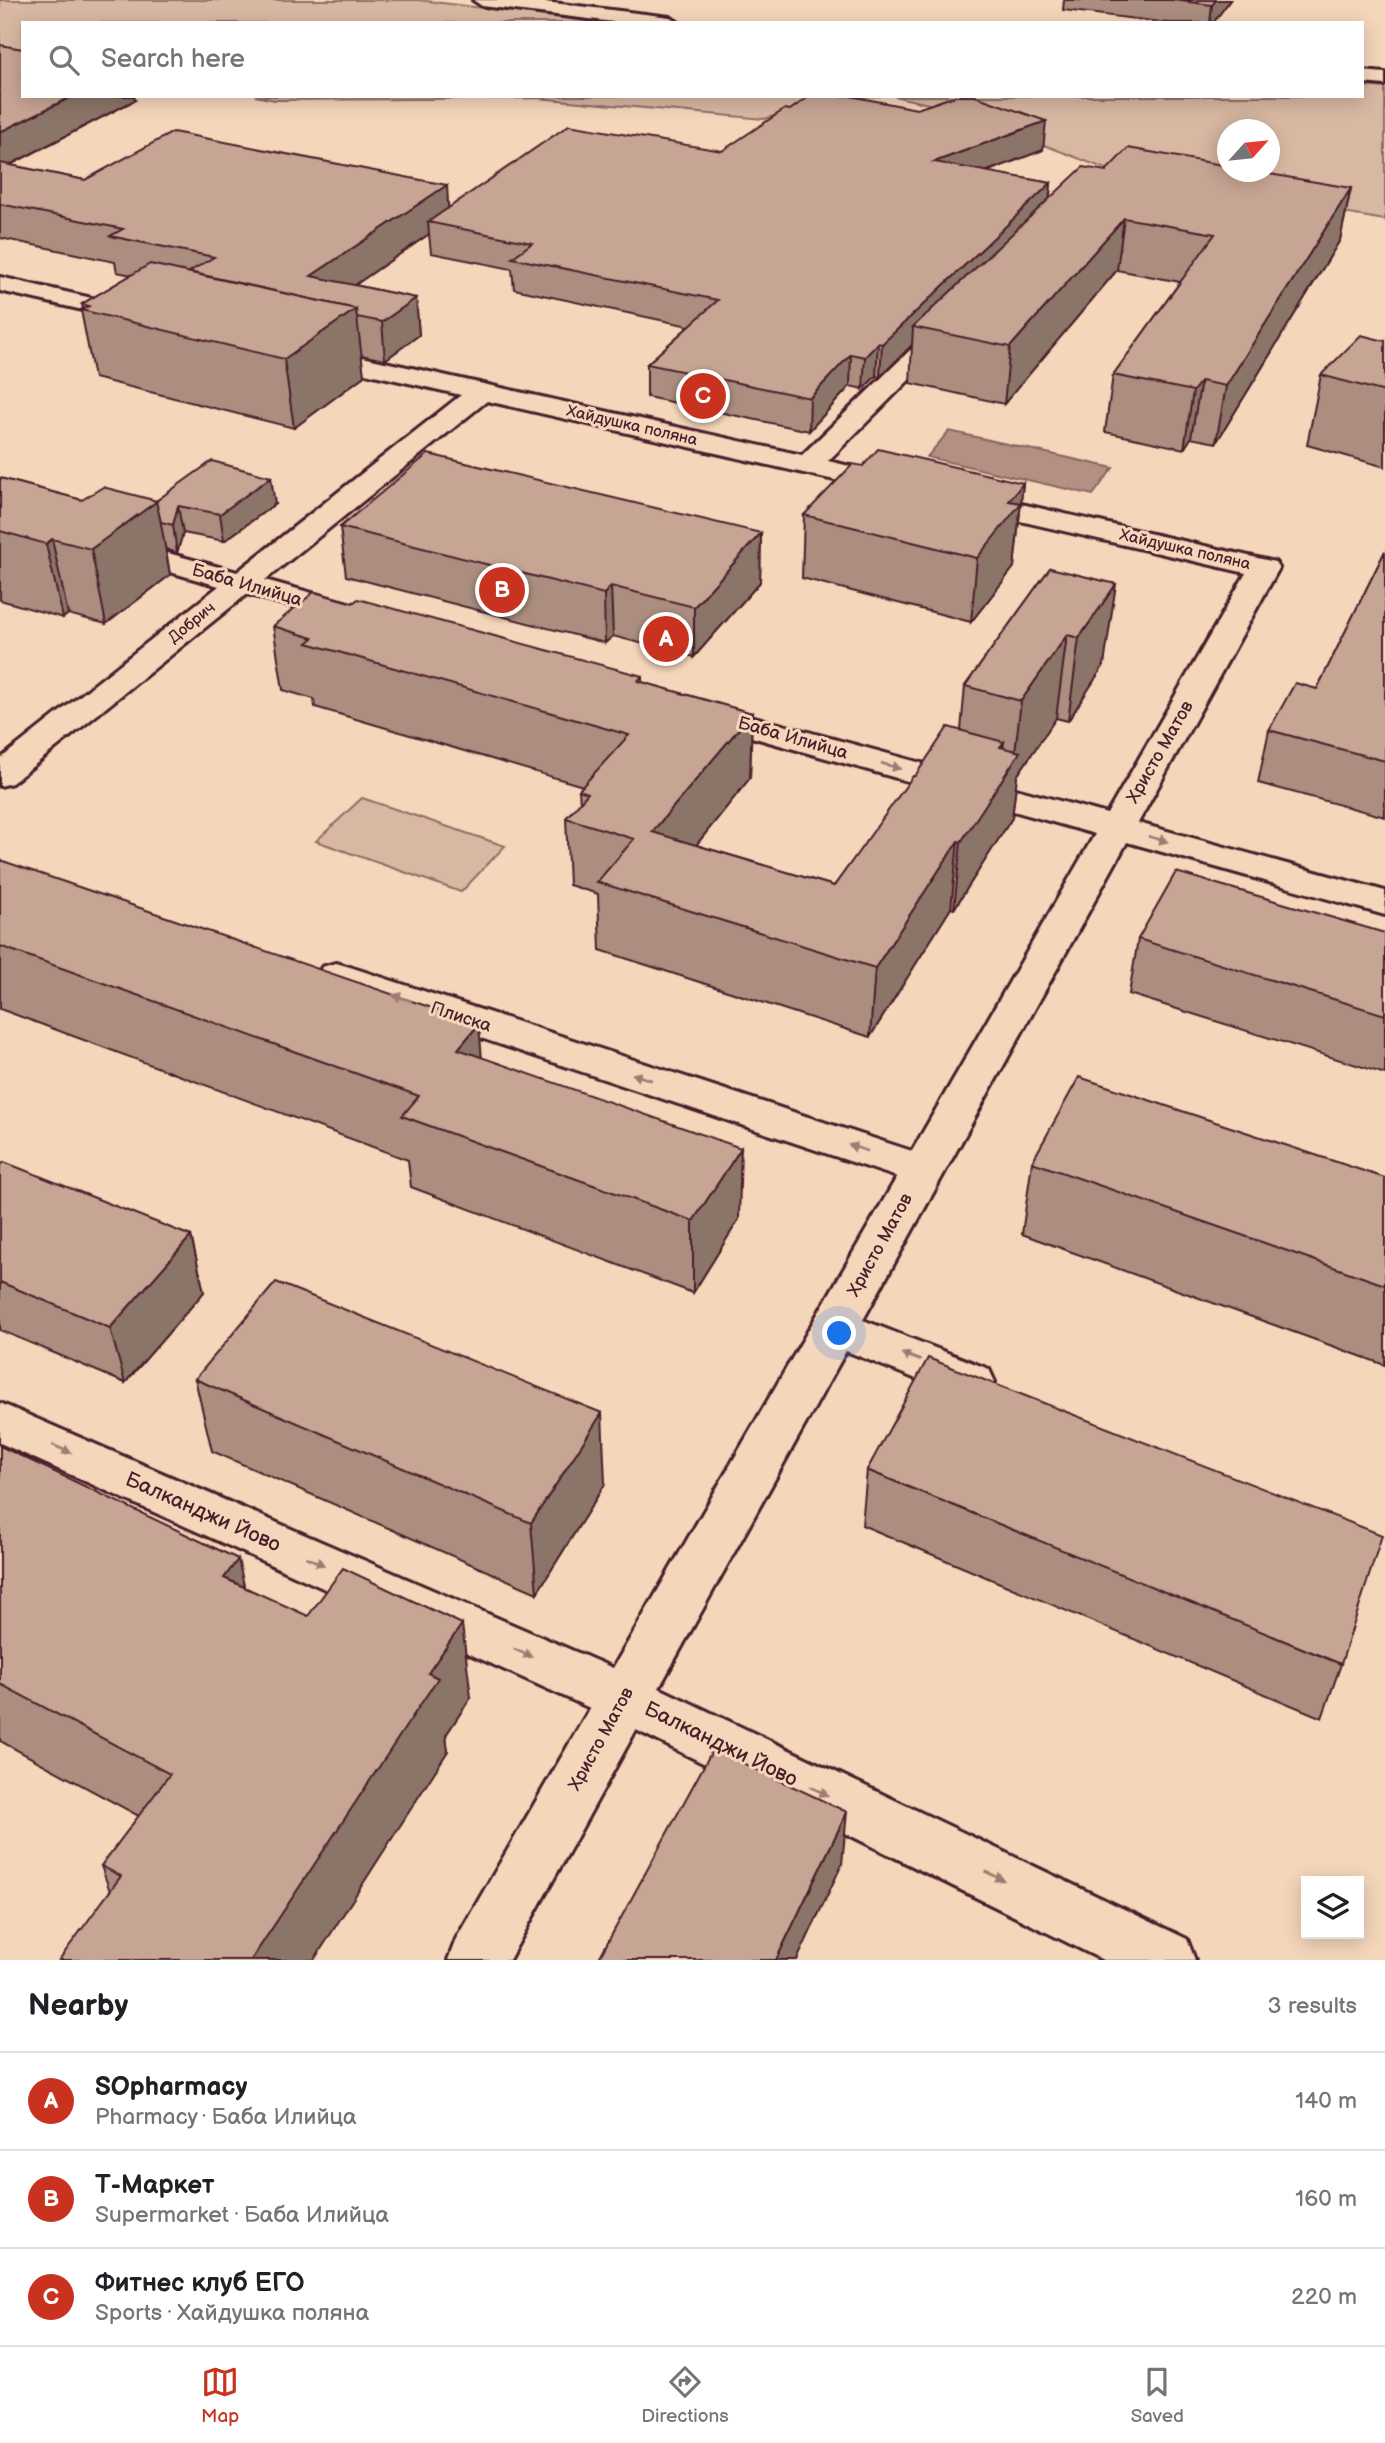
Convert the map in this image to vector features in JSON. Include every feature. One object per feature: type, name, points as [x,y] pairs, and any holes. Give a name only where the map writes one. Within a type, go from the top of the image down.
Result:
[{"type":"street","points":[[482,0],[654,21]]},
{"type":"street","points":[[1364,77],[1385,79]]},
{"type":"street","points":[[0,284],[165,321]]},
{"type":"street","points":[[808,465],[960,315]]},
{"type":"street","name":"Хайдушка поляна","points":[[287,349],[1264,568]]},
{"type":"street","name":"Добрич","points":[[0,776],[482,392]]},
{"type":"street","name":"Баба Илийца","points":[[94,541],[380,622]]},
{"type":"street","name":"Христо Матов","points":[[477,1960],[1264,568]]},
{"type":"street","name":"Баба Илийца","points":[[674,705],[1385,903]]},
{"type":"street","name":"Плиска","points":[[305,966],[922,1170]]},
{"type":"street","points":[[834,1327],[1013,1398]]},
{"type":"street","name":"Балканджи Йово","points":[[0,1422],[625,1698],[1166,1960]]},
{"type":"shaded area","points":[[0,0],[418,0],[585,21],[21,21],[21,59],[0,47]]},
{"type":"shaded area","points":[[1364,86],[1385,88],[1385,220],[1124,176],[954,110],[903,98],[1364,98]]},
{"type":"shaded area","points":[[265,98],[537,98],[275,100]]},
{"type":"shaded area","points":[[537,98],[834,98],[764,119]]},
{"type":"shaded area","points":[[949,431],[1113,468],[1093,495],[927,457]]},
{"type":"shaded area","points":[[362,798],[505,846],[461,892],[316,841]]},
{"type":"building","points":[[1173,0],[1216,0],[1212,5]]},
{"type":"building","points":[[0,45],[21,49],[21,98],[69,98],[0,132]]},
{"type":"building","points":[[807,98],[860,98],[917,109],[949,98],[981,98],[1046,121],[934,162],[1051,183],[882,344],[878,343],[865,357],[851,354],[810,398],[647,364],[718,300],[512,258],[532,243],[428,222],[569,125],[722,151],[785,109],[790,110]]},
{"type":"building","points":[[173,132],[447,185],[311,276],[416,298],[382,322],[357,317],[356,309],[189,272],[214,257],[110,236],[123,229],[0,204],[0,163],[85,180]]},
{"type":"building","points":[[1128,148],[1217,164],[1217,182],[1280,182],[1280,176],[1351,188],[1226,386],[1201,381],[1193,391],[1113,375],[1215,234],[1124,218],[1010,347],[913,327],[1083,167],[1106,171]]},
{"type":"building","points":[[150,264],[356,309],[284,359],[81,310],[89,306],[82,304]]},
{"type":"building","points":[[1361,335],[1385,341],[1385,392],[1321,375]]},
{"type":"building","points":[[878,449],[1023,483],[1009,501],[1021,503],[977,558],[804,515],[853,464],[863,466]]},
{"type":"building","points":[[428,454],[761,533],[694,607],[611,586],[604,594],[340,527]]},
{"type":"building","points":[[212,461],[271,477],[220,514],[178,506],[173,525],[161,522],[156,501]]},
{"type":"building","points":[[0,478],[82,500],[103,487],[157,501],[91,549],[52,539],[46,544],[0,531]]},
{"type":"building","points":[[1385,551],[1385,761],[1269,730],[1295,683],[1317,689]]},
{"type":"building","points":[[1050,568],[1116,584],[1079,638],[1067,635],[1021,701],[965,686]]},
{"type":"building","points":[[314,592],[353,603],[358,599],[642,676],[638,681],[752,713],[652,832],[834,886],[948,727],[1004,742],[1000,747],[1020,752],[875,968],[597,882],[634,839],[566,818],[588,793],[579,790],[629,735],[307,643],[313,638],[273,626]]},
{"type":"building","points":[[0,860],[479,1024],[458,1049],[741,1148],[693,1221],[402,1116],[419,1096],[0,946]]},
{"type":"building","points":[[1176,872],[1385,933],[1385,1015],[1138,939]]},
{"type":"building","points":[[1079,1077],[1385,1178],[1385,1285],[1032,1162]]},
{"type":"building","points":[[4,1162],[191,1236],[110,1328],[0,1282],[0,1166]]},
{"type":"building","points":[[276,1282],[602,1413],[531,1523],[195,1379]]},
{"type":"building","points":[[928,1358],[1382,1535],[1341,1664],[867,1470]]},
{"type":"building","points":[[0,1446],[238,1559],[224,1578],[308,1616],[343,1568],[462,1624],[428,1673],[438,1678],[251,1960],[59,1960],[121,1876],[101,1866],[170,1774],[0,1684]]},
{"type":"building","points":[[713,1749],[847,1812],[776,1960],[598,1960]]},
{"type":"place","name":"Фитнес клуб ЕГО","points":[[703,396]]},
{"type":"place","name":"Т-Маркет","points":[[502,590]]},
{"type":"place","name":"SOpharmacy","points":[[666,639]]}]
